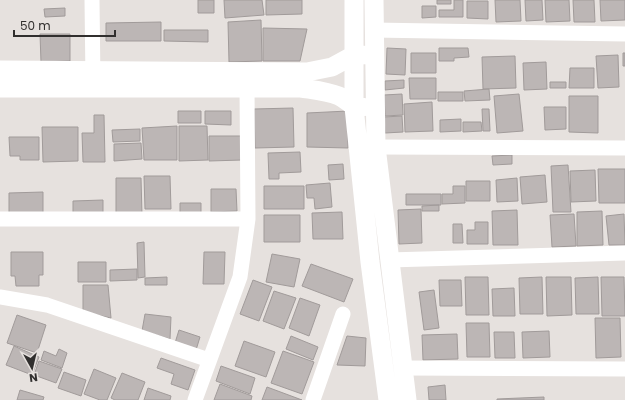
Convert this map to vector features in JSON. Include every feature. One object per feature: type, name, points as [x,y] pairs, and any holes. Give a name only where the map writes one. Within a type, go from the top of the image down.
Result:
[{"type":"street","points":[[92,0],[93,79]]},
{"type":"street","points":[[354,0],[354,107],[370,262],[388,400]]},
{"type":"street","points":[[374,0],[374,107],[376,147],[407,400]]},
{"type":"street","points":[[373,30],[625,34]]},
{"type":"street","points":[[0,88],[93,79],[307,72],[332,67],[354,56],[374,55]]},
{"type":"street","points":[[0,70],[93,79],[247,88],[301,88],[327,92],[341,97],[354,107],[374,107]]},
{"type":"street","points":[[194,400],[240,277],[248,219],[247,88]]},
{"type":"street","points":[[376,147],[625,148]]},
{"type":"street","points":[[0,219],[248,219]]},
{"type":"street","points":[[390,260],[625,253]]},
{"type":"street","points":[[0,297],[46,305],[209,360]]},
{"type":"street","points":[[313,400],[344,314]]},
{"type":"street","points":[[403,368],[625,369]]},
{"type":"building","points":[[198,0],[214,0],[214,13],[198,13]]},
{"type":"building","points":[[224,0],[262,0],[264,15],[225,18]]},
{"type":"building","points":[[266,0],[302,0],[302,14],[266,15]]},
{"type":"building","points":[[437,0],[451,0],[451,4],[437,4]]},
{"type":"building","points":[[454,0],[463,0],[463,17],[439,17],[439,10],[454,10]]},
{"type":"building","points":[[495,0],[520,0],[521,21],[496,22]]},
{"type":"building","points":[[525,0],[542,0],[543,20],[526,21]]},
{"type":"building","points":[[545,0],[569,0],[570,21],[546,22]]},
{"type":"building","points":[[573,0],[594,0],[595,22],[574,22]]},
{"type":"building","points":[[600,0],[625,0],[625,20],[601,21]]},
{"type":"building","points":[[467,1],[488,1],[488,19],[467,18]]},
{"type":"building","points":[[422,6],[436,6],[436,17],[422,18]]},
{"type":"building","points":[[65,8],[65,16],[45,17],[44,9]]},
{"type":"building","points":[[261,20],[262,61],[229,62],[228,22]]},
{"type":"building","points":[[161,22],[161,41],[106,41],[106,23]]},
{"type":"building","points":[[263,28],[307,29],[300,61],[263,61]]},
{"type":"building","points":[[164,30],[208,30],[208,42],[164,41]]},
{"type":"building","points":[[40,34],[70,34],[70,61],[41,62]]},
{"type":"building","points":[[387,48],[406,49],[405,75],[386,74]]},
{"type":"building","points":[[439,48],[468,48],[469,57],[454,58],[454,61],[439,61]]},
{"type":"building","points":[[411,53],[436,53],[436,73],[411,73]]},
{"type":"building","points":[[623,53],[625,53],[625,66],[623,66]]},
{"type":"building","points":[[618,55],[619,87],[598,88],[596,56]]},
{"type":"building","points":[[515,56],[516,88],[483,89],[482,57]]},
{"type":"building","points":[[546,62],[547,89],[524,90],[523,63]]},
{"type":"building","points":[[570,68],[594,68],[594,88],[569,88]]},
{"type":"building","points":[[409,78],[436,78],[436,99],[410,99]]},
{"type":"building","points":[[404,80],[404,88],[385,90],[385,81]]},
{"type":"building","points":[[550,82],[566,82],[566,88],[550,88]]},
{"type":"building","points":[[489,89],[490,100],[465,101],[464,91]]},
{"type":"building","points":[[438,92],[463,92],[463,101],[438,101]]},
{"type":"building","points":[[402,94],[403,115],[385,116],[384,95]]},
{"type":"building","points":[[519,94],[523,131],[497,133],[494,96]]},
{"type":"building","points":[[569,96],[598,96],[598,133],[569,132]]},
{"type":"building","points":[[432,102],[433,131],[405,132],[404,104]]},
{"type":"building","points":[[544,107],[566,107],[566,129],[545,130]]},
{"type":"building","points":[[293,108],[294,147],[255,148],[254,109]]},
{"type":"building","points":[[482,109],[489,109],[490,131],[483,131]]},
{"type":"building","points":[[178,111],[201,111],[201,123],[178,123]]},
{"type":"building","points":[[205,111],[231,111],[231,125],[205,124]]},
{"type":"building","points":[[348,111],[348,148],[307,147],[307,113]]},
{"type":"building","points":[[94,115],[104,115],[105,162],[83,162],[82,133],[94,133]]},
{"type":"building","points":[[402,116],[403,132],[385,133],[384,117]]},
{"type":"building","points":[[461,119],[461,131],[440,132],[440,120]]},
{"type":"building","points":[[463,122],[481,122],[482,131],[463,132]]},
{"type":"building","points":[[177,126],[177,160],[144,160],[142,128]]},
{"type":"building","points":[[179,126],[207,126],[208,160],[179,161]]},
{"type":"building","points":[[42,127],[78,127],[78,161],[43,162]]},
{"type":"building","points":[[140,129],[140,141],[113,142],[112,130]]},
{"type":"building","points":[[209,136],[242,136],[242,160],[209,161]]},
{"type":"building","points":[[9,137],[39,137],[39,160],[20,160],[20,156],[10,156]]},
{"type":"building","points":[[141,143],[142,159],[114,161],[114,144]]},
{"type":"building","points":[[300,152],[301,172],[279,173],[279,179],[269,179],[268,153]]},
{"type":"building","points":[[512,155],[512,164],[493,165],[492,156]]},
{"type":"building","points":[[343,164],[344,179],[329,180],[328,165]]},
{"type":"building","points":[[568,165],[571,212],[553,212],[551,166]]},
{"type":"building","points":[[598,169],[625,169],[625,203],[599,203]]},
{"type":"building","points":[[595,170],[596,201],[571,202],[570,171]]},
{"type":"building","points":[[545,175],[547,202],[522,204],[520,177]]},
{"type":"building","points":[[144,176],[170,176],[171,209],[145,209]]},
{"type":"building","points":[[116,178],[141,178],[142,215],[116,215]]},
{"type":"building","points":[[517,178],[518,201],[497,202],[496,180]]},
{"type":"building","points":[[466,181],[490,181],[490,201],[466,201]]},
{"type":"building","points":[[330,183],[332,207],[315,209],[314,198],[307,198],[306,185]]},
{"type":"building","points":[[264,186],[304,186],[304,209],[264,209]]},
{"type":"building","points":[[453,186],[465,186],[465,203],[442,204],[442,194],[453,194]]},
{"type":"building","points":[[211,189],[236,189],[237,211],[211,212]]},
{"type":"building","points":[[43,192],[43,214],[9,214],[9,193]]},
{"type":"building","points":[[406,194],[441,194],[441,205],[406,205]]},
{"type":"building","points":[[103,200],[103,213],[73,213],[73,201]]},
{"type":"building","points":[[180,203],[201,203],[201,213],[180,213]]},
{"type":"building","points":[[439,205],[439,211],[422,211],[422,206]]},
{"type":"building","points":[[421,209],[422,243],[399,244],[398,210]]},
{"type":"building","points":[[517,210],[518,245],[493,245],[492,211]]},
{"type":"building","points":[[602,211],[603,245],[577,246],[577,212]]},
{"type":"building","points":[[342,212],[343,239],[313,239],[312,213]]},
{"type":"building","points":[[574,214],[576,246],[552,247],[550,215]]},
{"type":"building","points":[[624,214],[625,245],[609,245],[606,216]]},
{"type":"building","points":[[264,215],[300,215],[300,242],[264,242]]},
{"type":"building","points":[[475,222],[488,222],[488,244],[467,244],[467,230],[475,230]]},
{"type":"building","points":[[453,224],[462,224],[463,243],[453,243]]},
{"type":"building","points":[[144,242],[145,277],[138,278],[137,243]]},
{"type":"building","points":[[11,252],[43,252],[43,275],[39,275],[39,286],[16,286],[15,276],[11,276]]},
{"type":"building","points":[[204,252],[225,252],[224,284],[203,284]]},
{"type":"building","points":[[272,254],[300,259],[294,287],[266,282]]},
{"type":"building","points":[[78,262],[106,262],[106,282],[78,282]]},
{"type":"building","points":[[311,264],[353,279],[344,302],[302,286]]},
{"type":"building","points":[[137,269],[137,280],[110,281],[110,270]]},
{"type":"building","points":[[167,277],[167,285],[145,285],[145,278]]},
{"type":"building","points":[[465,277],[488,277],[489,315],[466,315]]},
{"type":"building","points":[[542,277],[543,314],[520,314],[519,278]]},
{"type":"building","points":[[546,277],[571,277],[572,315],[547,316]]},
{"type":"building","points":[[598,277],[599,314],[576,314],[575,278]]},
{"type":"building","points":[[601,277],[624,277],[625,316],[602,316]]},
{"type":"building","points":[[253,280],[272,287],[259,321],[240,314]]},
{"type":"building","points":[[439,280],[461,280],[462,306],[440,306]]},
{"type":"building","points":[[83,285],[108,285],[111,318],[83,312]]},
{"type":"building","points":[[514,288],[515,316],[493,316],[492,289]]},
{"type":"building","points":[[434,290],[439,328],[424,330],[419,292]]},
{"type":"building","points":[[274,291],[296,298],[284,329],[263,321]]},
{"type":"building","points":[[300,298],[320,305],[309,336],[289,328]]},
{"type":"building","points":[[145,314],[171,317],[170,339],[142,331]]},
{"type":"building","points":[[17,315],[46,325],[37,353],[7,343]]},
{"type":"building","points":[[595,318],[620,318],[621,357],[596,358]]},
{"type":"building","points":[[466,323],[489,323],[490,357],[467,357]]},
{"type":"building","points":[[179,330],[200,337],[196,350],[175,343]]},
{"type":"building","points":[[549,331],[550,357],[523,358],[522,332]]},
{"type":"building","points":[[494,332],[514,332],[515,358],[495,358]]},
{"type":"building","points":[[457,334],[458,359],[423,360],[422,335]]},
{"type":"building","points":[[291,336],[318,347],[313,360],[286,349]]},
{"type":"building","points":[[347,336],[366,338],[365,366],[337,365]]},
{"type":"building","points":[[244,341],[275,352],[266,377],[235,366]]},
{"type":"building","points":[[14,346],[39,357],[32,375],[6,365]]},
{"type":"building","points":[[59,349],[67,353],[62,368],[41,360],[44,351],[56,356]]},
{"type":"building","points":[[283,351],[314,362],[302,394],[271,383]]},
{"type":"building","points":[[161,358],[195,370],[188,390],[171,384],[174,374],[157,368]]},
{"type":"building","points":[[39,361],[62,369],[56,383],[34,375]]},
{"type":"building","points":[[221,366],[255,378],[250,394],[216,381]]},
{"type":"building","points":[[94,369],[116,378],[107,400],[100,400],[84,394]]},
{"type":"building","points":[[64,372],[86,380],[81,396],[58,388]]},
{"type":"building","points":[[122,373],[145,382],[138,400],[115,400],[111,398]]},
{"type":"building","points":[[220,384],[252,396],[251,400],[214,400]]},
{"type":"building","points":[[445,385],[446,400],[429,400],[428,387]]},
{"type":"building","points":[[267,387],[302,400],[262,400]]},
{"type":"building","points":[[148,388],[171,396],[170,400],[144,400]]},
{"type":"building","points":[[20,390],[44,397],[43,400],[17,400]]},
{"type":"building","points":[[544,397],[544,400],[497,400],[497,399]]}]
